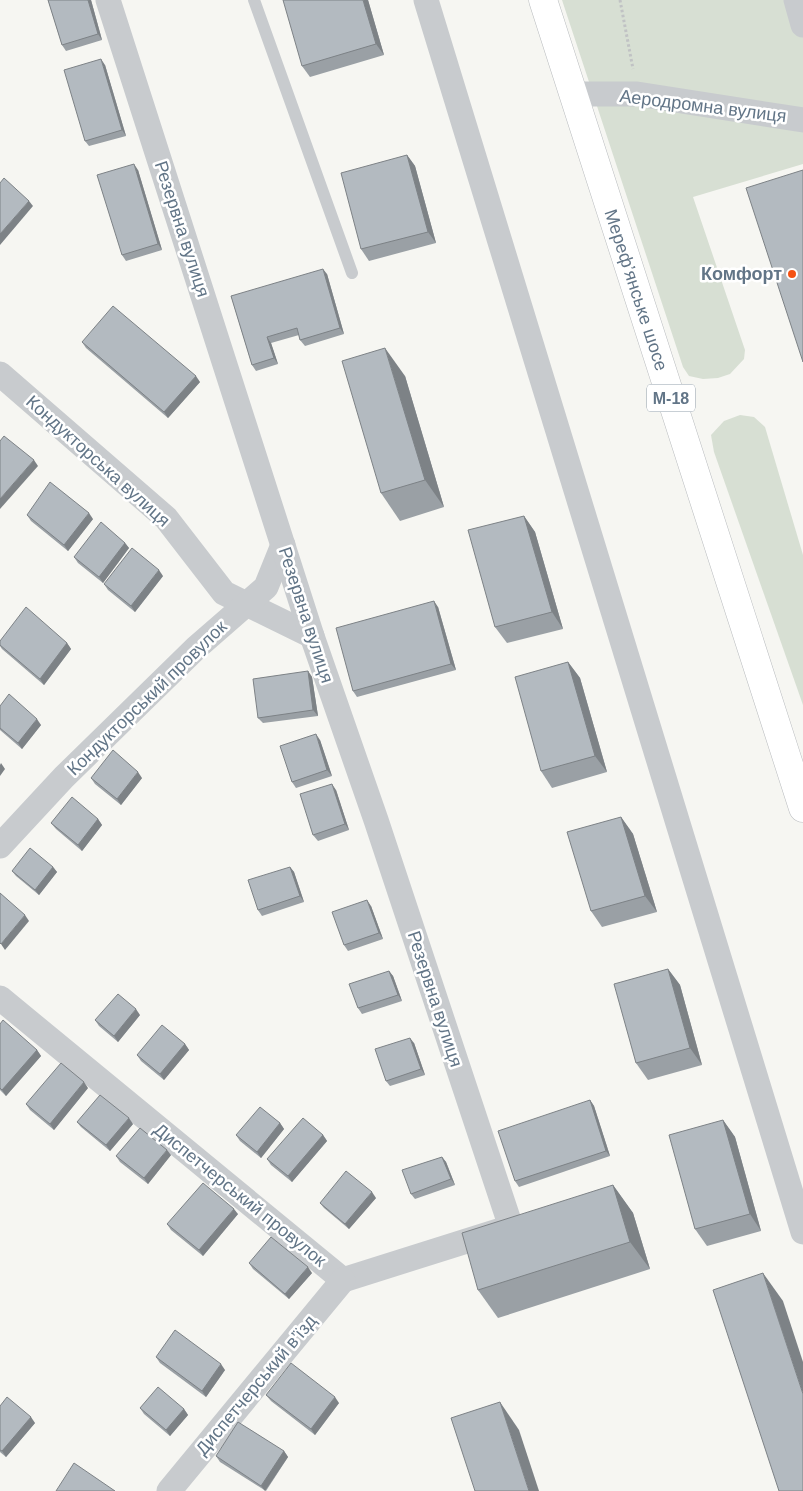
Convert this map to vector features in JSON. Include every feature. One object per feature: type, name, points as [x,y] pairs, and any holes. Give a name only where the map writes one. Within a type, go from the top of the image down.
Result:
[{"type":"highway","name":"Мереф’янське шосе","points":[[543,0],[802,800]]},
{"type":"street","name":"Резервна вулиця","points":[[108,0],[312,636],[376,820],[511,1228]]},
{"type":"street","points":[[426,0],[803,1232]]},
{"type":"street","points":[[796,0],[803,25]]},
{"type":"street","name":"Аеродромна вулиця","points":[[574,94],[637,94],[803,120]]},
{"type":"street","name":"Кондукторська вулиця","points":[[0,374],[166,518],[224,593],[312,636]]},
{"type":"street","name":"Кондукторський провулок","points":[[0,846],[64,777],[196,648],[266,587],[283,545]]},
{"type":"street","name":"Диспетчерський провулок","points":[[0,998],[343,1280],[511,1228]]},
{"type":"street","name":"Диспетчерський в’їзд","points":[[169,1491],[343,1280]]},
{"type":"lane","points":[[254,0],[352,273]]},
{"type":"path","points":[[620,0],[637,94]]},
{"type":"shaded area","points":[[562,0],[796,0],[803,25],[803,164],[693,197],[745,350],[744,359],[730,374],[718,378],[703,379],[689,376],[683,367]]},
{"type":"shaded area","points":[[740,415],[754,417],[765,427],[803,555],[803,705],[714,452],[711,435],[724,421]]},
{"type":"building","points":[[48,0],[88,0],[98,34],[62,45]]},
{"type":"building","points":[[283,0],[363,0],[376,44],[302,66]]},
{"type":"building","points":[[101,59],[122,130],[85,141],[64,70]]},
{"type":"building","points":[[407,155],[428,232],[361,249],[341,173]]},
{"type":"building","points":[[134,164],[158,244],[122,255],[97,175]]},
{"type":"building","points":[[803,170],[803,362],[746,188]]},
{"type":"building","points":[[4,178],[29,201],[0,234],[0,183]]},
{"type":"building","points":[[323,269],[340,328],[300,340],[297,328],[267,337],[274,358],[252,365],[231,296]]},
{"type":"building","points":[[113,306],[196,376],[164,412],[82,342]]},
{"type":"building","points":[[385,348],[425,480],[381,493],[342,361]]},
{"type":"building","points":[[4,436],[34,460],[0,499],[0,441]]},
{"type":"building","points":[[50,482],[89,513],[64,545],[27,515]]},
{"type":"building","points":[[524,516],[552,612],[495,627],[468,530]]},
{"type":"building","points":[[101,522],[125,543],[99,577],[74,557]]},
{"type":"building","points":[[132,548],[159,570],[131,606],[104,584]]},
{"type":"building","points":[[434,601],[451,664],[353,691],[336,628]]},
{"type":"building","points":[[26,607],[67,643],[40,679],[0,645],[0,641]]},
{"type":"building","points":[[568,662],[595,756],[541,771],[515,677]]},
{"type":"building","points":[[308,671],[313,710],[258,718],[253,679]]},
{"type":"building","points":[[9,694],[37,719],[18,743],[0,728],[0,706]]},
{"type":"building","points":[[316,734],[327,770],[292,782],[280,746]]},
{"type":"building","points":[[113,750],[138,772],[117,799],[91,778]]},
{"type":"building","points":[[332,784],[345,824],[313,835],[300,794]]},
{"type":"building","points":[[72,797],[98,819],[78,845],[51,823]]},
{"type":"building","points":[[621,817],[645,896],[591,911],[567,832]]},
{"type":"building","points":[[30,848],[53,867],[35,890],[12,871]]},
{"type":"building","points":[[290,867],[300,896],[258,910],[248,880]]},
{"type":"building","points":[[0,893],[25,915],[1,944],[0,943]]},
{"type":"building","points":[[367,900],[379,933],[344,945],[332,912]]},
{"type":"building","points":[[668,969],[690,1048],[636,1063],[614,984]]},
{"type":"building","points":[[389,971],[398,995],[358,1008],[349,984]]},
{"type":"building","points":[[118,994],[136,1009],[114,1036],[95,1020]]},
{"type":"building","points":[[3,1020],[37,1050],[2,1090],[0,1088],[0,1024]]},
{"type":"building","points":[[162,1025],[185,1044],[160,1074],[137,1055]]},
{"type":"building","points":[[410,1038],[421,1069],[386,1081],[375,1049]]},
{"type":"building","points":[[61,1063],[84,1082],[50,1124],[26,1104]]},
{"type":"building","points":[[100,1095],[129,1118],[106,1145],[77,1122]]},
{"type":"building","points":[[590,1100],[606,1151],[515,1181],[498,1131]]},
{"type":"building","points":[[260,1107],[280,1123],[257,1152],[236,1135]]},
{"type":"building","points":[[303,1118],[323,1135],[288,1176],[267,1159]]},
{"type":"building","points":[[723,1120],[750,1214],[695,1229],[669,1135]]},
{"type":"building","points":[[140,1128],[167,1150],[144,1178],[116,1156]]},
{"type":"building","points":[[442,1157],[451,1179],[411,1194],[402,1170]]},
{"type":"building","points":[[346,1171],[372,1192],[345,1224],[320,1203]]},
{"type":"building","points":[[203,1183],[234,1209],[199,1250],[167,1224]]},
{"type":"building","points":[[613,1185],[630,1242],[478,1290],[462,1233]]},
{"type":"building","points":[[271,1237],[308,1267],[285,1294],[249,1263]]},
{"type":"building","points":[[763,1273],[803,1394],[803,1491],[779,1491],[713,1290]]},
{"type":"building","points":[[175,1330],[221,1364],[202,1391],[156,1357]]},
{"type":"building","points":[[291,1363],[335,1397],[311,1429],[266,1395]]},
{"type":"building","points":[[158,1387],[184,1409],[166,1430],[140,1408]]},
{"type":"building","points":[[7,1397],[31,1417],[2,1451],[0,1450],[0,1406]]},
{"type":"building","points":[[500,1402],[529,1491],[475,1491],[451,1418]]},
{"type":"building","points":[[238,1422],[284,1451],[261,1486],[216,1456]]},
{"type":"building","points":[[74,1463],[115,1491],[56,1491]]},
{"type":"place","name":"Комфорт","points":[[792,274]]}]
